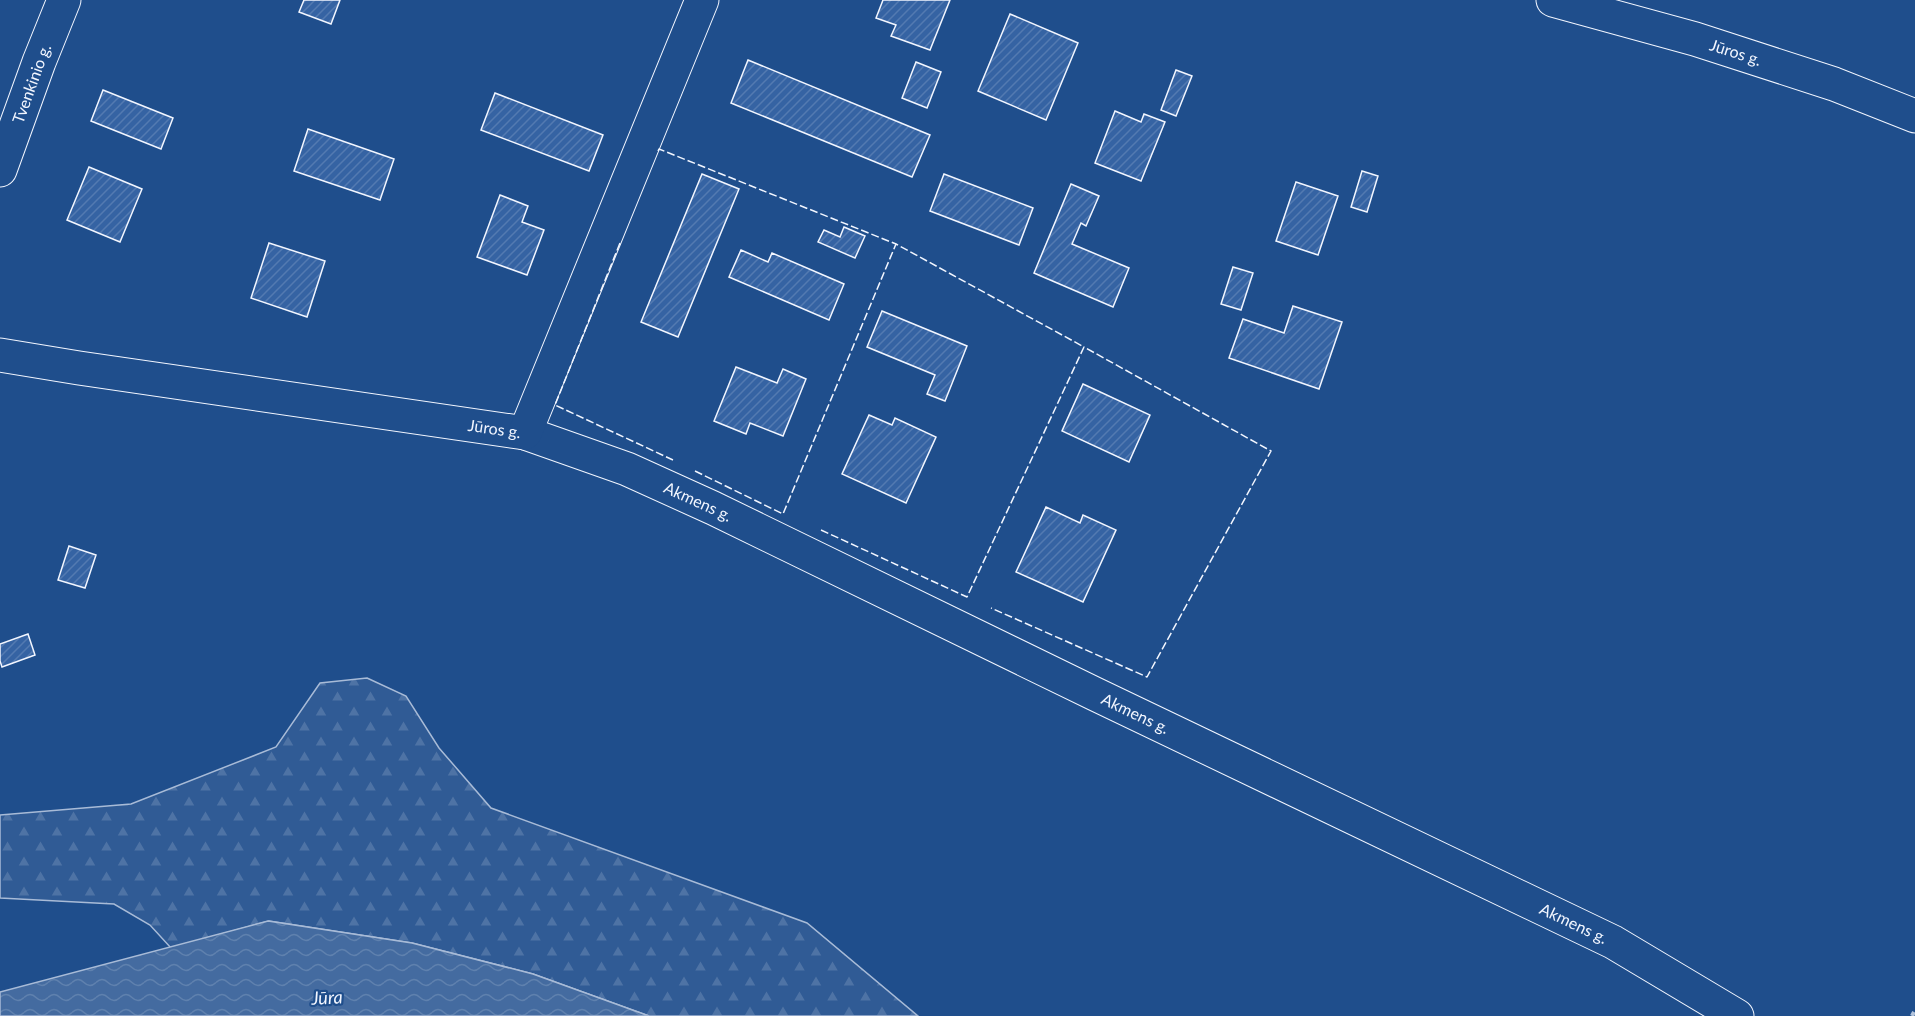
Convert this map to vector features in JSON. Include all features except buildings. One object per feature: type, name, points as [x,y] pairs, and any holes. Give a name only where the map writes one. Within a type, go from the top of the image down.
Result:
[{"type":"street","name":"Tvenkinio g.","points":[[0,170],[64,0]]},
{"type":"street","name":"Jūros g.","points":[[0,355],[525,433],[702,0]]},
{"type":"street","name":"Jūros g.","points":[[1553,0],[1695,39],[1813,77],[1915,116]]},
{"type":"street","name":"Akmens g.","points":[[525,433],[627,469],[724,513],[1084,689],[1613,942],[1737,1016]]},
{"type":"path","points":[[1912,1016],[1915,1010]]},
{"type":"green space","points":[[367,678],[406,696],[439,748],[491,808],[807,923],[918,1016],[649,1016],[533,974],[412,943],[269,921],[171,948],[150,925],[114,904],[0,898],[0,815],[131,804],[276,747],[320,683]]},
{"type":"water","name":"Jūra","points":[[268,921],[412,943],[533,974],[649,1016],[0,1016],[0,992]]},
{"type":"fence","points":[[658,151],[659,149],[896,244]]},
{"type":"fence","points":[[620,243],[555,405],[673,460]]},
{"type":"fence","points":[[695,471],[783,514],[896,244],[1084,347]]},
{"type":"fence","points":[[821,530],[967,597],[1084,347],[1271,451],[1147,677],[991,608]]}]
